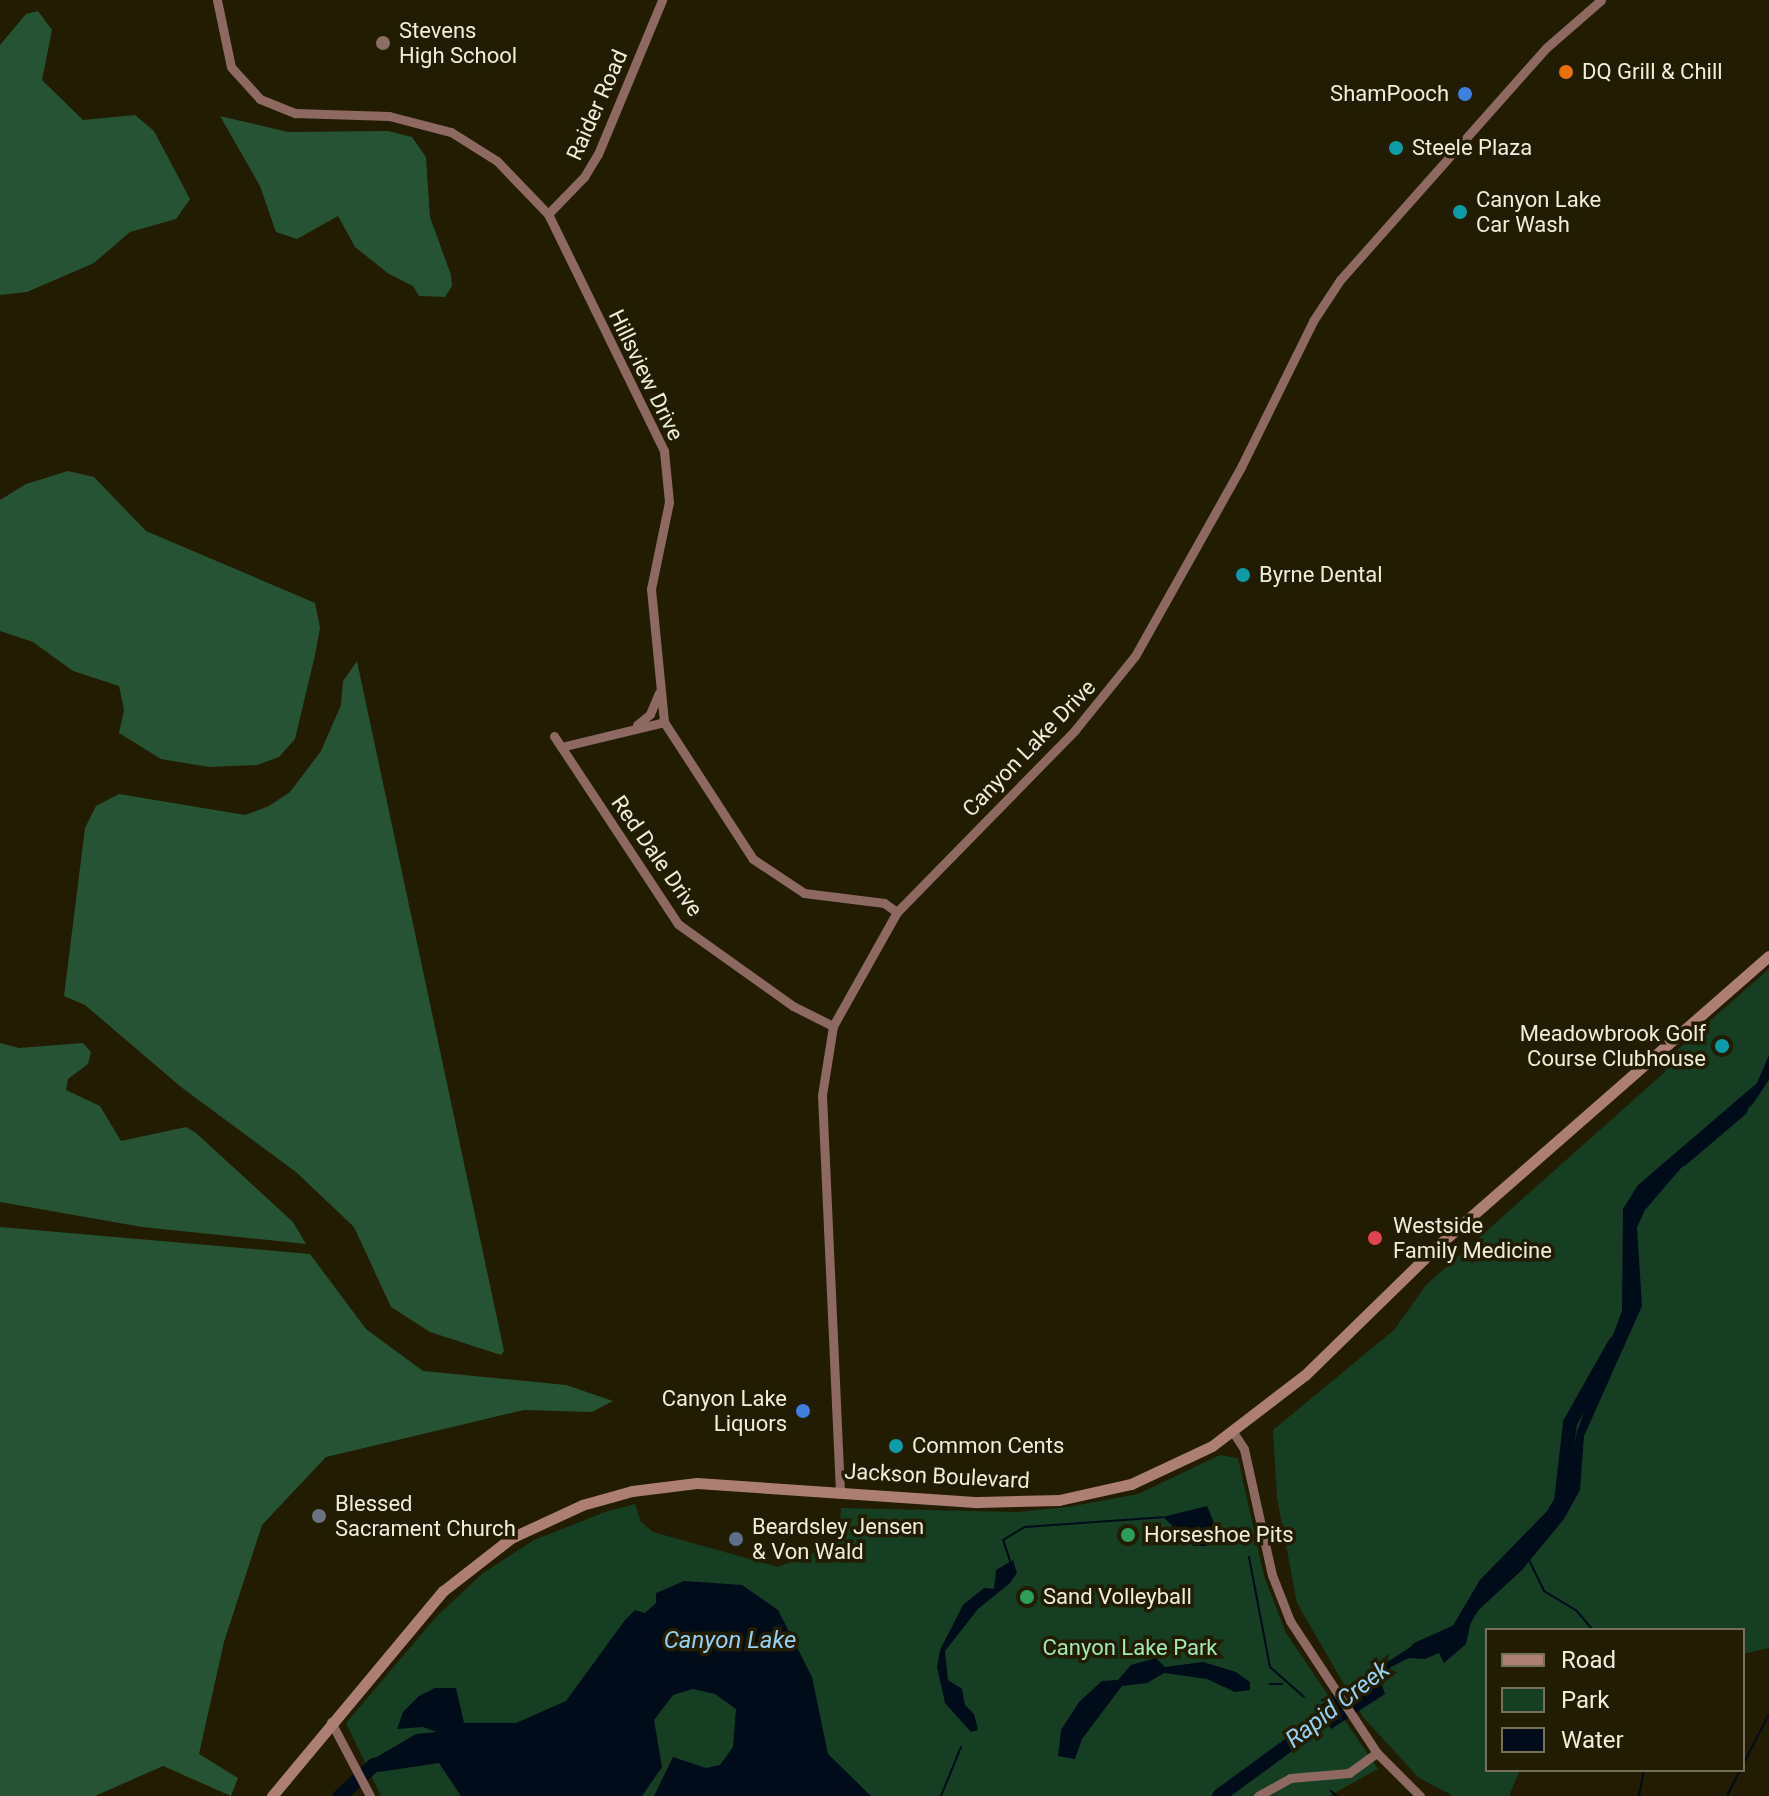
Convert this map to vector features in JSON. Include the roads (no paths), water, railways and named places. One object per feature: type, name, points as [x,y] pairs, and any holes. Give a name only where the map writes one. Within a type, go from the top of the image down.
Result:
[{"type":"main road","name":"Jackson Boulevard","points":[[272,1796],[443,1591],[486,1554],[545,1520],[603,1498],[665,1486],[840,1492],[1002,1503],[1077,1497],[1147,1478],[1233,1432],[1305,1375],[1434,1249],[1769,956]]},
{"type":"street","name":"Hillsview Drive","points":[[217,0],[225,49],[242,82],[280,110],[403,118],[451,132],[497,161],[548,214],[664,451],[669,502],[651,589],[664,722],[753,859],[804,893],[884,903],[897,912]]},
{"type":"street","name":"Raider Road","points":[[548,214],[584,177],[598,154],[662,0]]},
{"type":"street","name":"Canyon Lake Drive","points":[[840,1492],[822,1095],[833,1026],[897,912],[1075,730],[1135,656],[1244,461],[1313,321],[1349,268],[1546,48],[1601,0]]},
{"type":"street","points":[[637,725],[656,705],[660,677]]},
{"type":"street","points":[[561,747],[637,725],[664,722]]},
{"type":"street","name":"Red Dale Drive","points":[[554,736],[678,924],[793,1006],[833,1026]]},
{"type":"street","points":[[1233,1432],[1244,1449],[1277,1593],[1331,1685],[1377,1753],[1420,1796]]},
{"type":"street","points":[[331,1722],[356,1763],[370,1796]]},
{"type":"street","points":[[1258,1796],[1290,1778],[1349,1773],[1377,1753]]},
{"type":"water","points":[[1769,1055],[1769,1080],[1752,1105],[1706,1139],[1645,1210],[1637,1227],[1642,1306],[1584,1436],[1580,1490],[1564,1519],[1522,1570],[1472,1616],[1466,1644],[1444,1663],[1439,1653],[1425,1659],[1409,1658],[1391,1667],[1381,1682],[1385,1694],[1331,1729],[1318,1707],[1412,1646],[1444,1645],[1465,1608],[1495,1585],[1564,1503],[1577,1431],[1622,1311],[1623,1209],[1638,1185],[1757,1083]]},
{"type":"water","points":[[1207,1506],[1220,1537],[1207,1546],[1194,1546],[1163,1517]]},
{"type":"water","points":[[1013,1560],[1017,1573],[1010,1583],[978,1609],[945,1651],[948,1680],[962,1689],[965,1705],[974,1714],[978,1730],[971,1732],[945,1703],[937,1667],[940,1650],[963,1605],[984,1588],[994,1589],[996,1570]]},
{"type":"water","name":"Canyon Lake","points":[[684,1581],[742,1585],[778,1610],[812,1677],[828,1754],[871,1796],[654,1796],[673,1757],[706,1768],[720,1765],[733,1747],[736,1709],[715,1694],[693,1689],[673,1695],[654,1720],[662,1767],[642,1796],[461,1796],[439,1763],[378,1772],[377,1757],[416,1734],[437,1732],[423,1727],[397,1729],[403,1712],[419,1696],[435,1688],[456,1688],[464,1723],[516,1723],[566,1701],[625,1620],[635,1610],[645,1613],[656,1603],[656,1593]]},
{"type":"water","points":[[1156,1658],[1165,1667],[1203,1662],[1236,1672],[1250,1682],[1250,1690],[1235,1692],[1207,1679],[1164,1673],[1147,1683],[1122,1686],[1082,1739],[1075,1759],[1058,1756],[1061,1730],[1079,1702],[1102,1681],[1118,1680],[1131,1665]]},
{"type":"waterway","name":"Rapid Creek","points":[[1681,1160],[1741,1109]]},
{"type":"waterway","name":"Rapid Creek","points":[[1418,1649],[1458,1631],[1485,1585],[1553,1515],[1561,1501],[1570,1423],[1615,1343]]},
{"type":"waterway","points":[[1010,1561],[1003,1540],[1025,1527],[1163,1517]]},
{"type":"waterway","points":[[1234,1530],[1242,1528],[1245,1542]]},
{"type":"waterway","points":[[1219,1535],[1227,1533]]},
{"type":"waterway","points":[[1249,1557],[1270,1667],[1304,1697]]},
{"type":"waterway","points":[[1529,1560],[1544,1591],[1576,1610],[1591,1628]]},
{"type":"waterway","points":[[1270,1684],[1282,1684]]},
{"type":"waterway","points":[[1322,1700],[1335,1694]]},
{"type":"waterway","name":"Rapid Creek","points":[[1219,1796],[1338,1709]]},
{"type":"waterway","points":[[1745,1761],[1769,1714]]},
{"type":"waterway","points":[[941,1796],[961,1747]]},
{"type":"waterway","name":"Rapid Creek","points":[[340,1796],[374,1765],[391,1761]]},
{"type":"waterway","points":[[1639,1796],[1644,1772]]},
{"type":"waterway","points":[[1727,1796],[1739,1772]]},
{"type":"waterway","points":[[1331,1791],[1337,1796]]},
{"type":"place","name":"Stevens High School","points":[[383,43]]},
{"type":"place","name":"DQ Grill & Chill","points":[[1566,72]]},
{"type":"place","name":"ShamPooch","points":[[1465,94]]},
{"type":"place","name":"Steele Plaza","points":[[1396,148]]},
{"type":"place","name":"Canyon Lake Car Wash","points":[[1460,212]]},
{"type":"place","name":"Byrne Dental","points":[[1243,575]]},
{"type":"place","name":"Meadowbrook Golf Course Clubhouse","points":[[1722,1046]]},
{"type":"place","name":"Westside Family Medicine","points":[[1375,1238]]},
{"type":"place","name":"Canyon Lake Liquors","points":[[803,1411]]},
{"type":"place","name":"Common Cents","points":[[896,1446]]},
{"type":"place","name":"Blessed Sacrament Church","points":[[319,1516]]},
{"type":"place","name":"Horseshoe Pits","points":[[1128,1535]]},
{"type":"place","name":"Beardsley Jensen & Von Wald","points":[[736,1539]]},
{"type":"place","name":"Sand Volleyball","points":[[1027,1597]]},
{"type":"park label","name":"Canyon Lake Park","points":[[1130,1648]]}]
